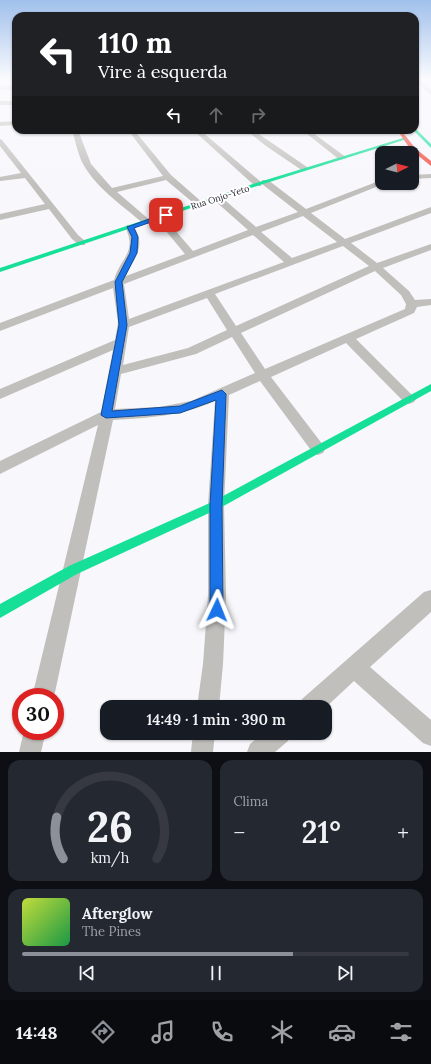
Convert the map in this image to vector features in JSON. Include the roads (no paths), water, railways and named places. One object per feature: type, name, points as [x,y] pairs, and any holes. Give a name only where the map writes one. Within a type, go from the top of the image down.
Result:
[{"type":"main road","points":[[420,129],[431,147]]},
{"type":"main road","points":[[402,134],[410,146]]},
{"type":"main road","name":"Rua Onjo-Yeto","points":[[0,270],[261,183],[406,139]]},
{"type":"main road","points":[[421,157],[431,157]]},
{"type":"main road","points":[[421,157],[431,164]]},
{"type":"main road","points":[[0,611],[73,570],[216,505],[431,387]]},
{"type":"street","points":[[0,124],[12,123]]},
{"type":"street","points":[[76,134],[81,151],[89,167],[99,180],[147,222]]},
{"type":"street","points":[[135,134],[168,177],[200,204]]},
{"type":"street","points":[[0,468],[106,415],[180,409],[194,405],[410,311],[412,304],[405,293],[376,267],[304,211],[261,183],[201,134]]},
{"type":"street","points":[[254,134],[268,145],[306,169]]},
{"type":"street","points":[[310,134],[343,158]]},
{"type":"street","points":[[0,141],[50,206],[75,237],[82,243]]},
{"type":"street","points":[[0,179],[26,175]]},
{"type":"street","points":[[112,191],[168,177]]},
{"type":"street","points":[[419,177],[431,177]]},
{"type":"street","points":[[0,327],[304,211],[375,186]]},
{"type":"street","points":[[217,198],[290,262]]},
{"type":"street","points":[[0,217],[50,206]]},
{"type":"street","points":[[123,325],[431,210]]},
{"type":"street","points":[[159,217],[191,254]]},
{"type":"street","points":[[45,688],[73,570],[120,342],[123,325],[119,282],[133,253],[135,237],[130,227]]},
{"type":"street","points":[[114,372],[192,351],[376,267],[431,247]]},
{"type":"street","points":[[209,293],[263,376],[318,449]]},
{"type":"street","points":[[412,304],[431,302]]},
{"type":"street","points":[[348,338],[409,399]]},
{"type":"street","points":[[0,394],[120,342]]},
{"type":"street","points":[[209,700],[218,596],[216,505],[222,394]]},
{"type":"street","points":[[318,700],[431,599]]},
{"type":"street","points":[[355,668],[431,735]]},
{"type":"street","points":[[30,752],[33,740]]},
{"type":"street","points":[[202,752],[203,740]]},
{"type":"street","points":[[258,752],[272,740]]}]
